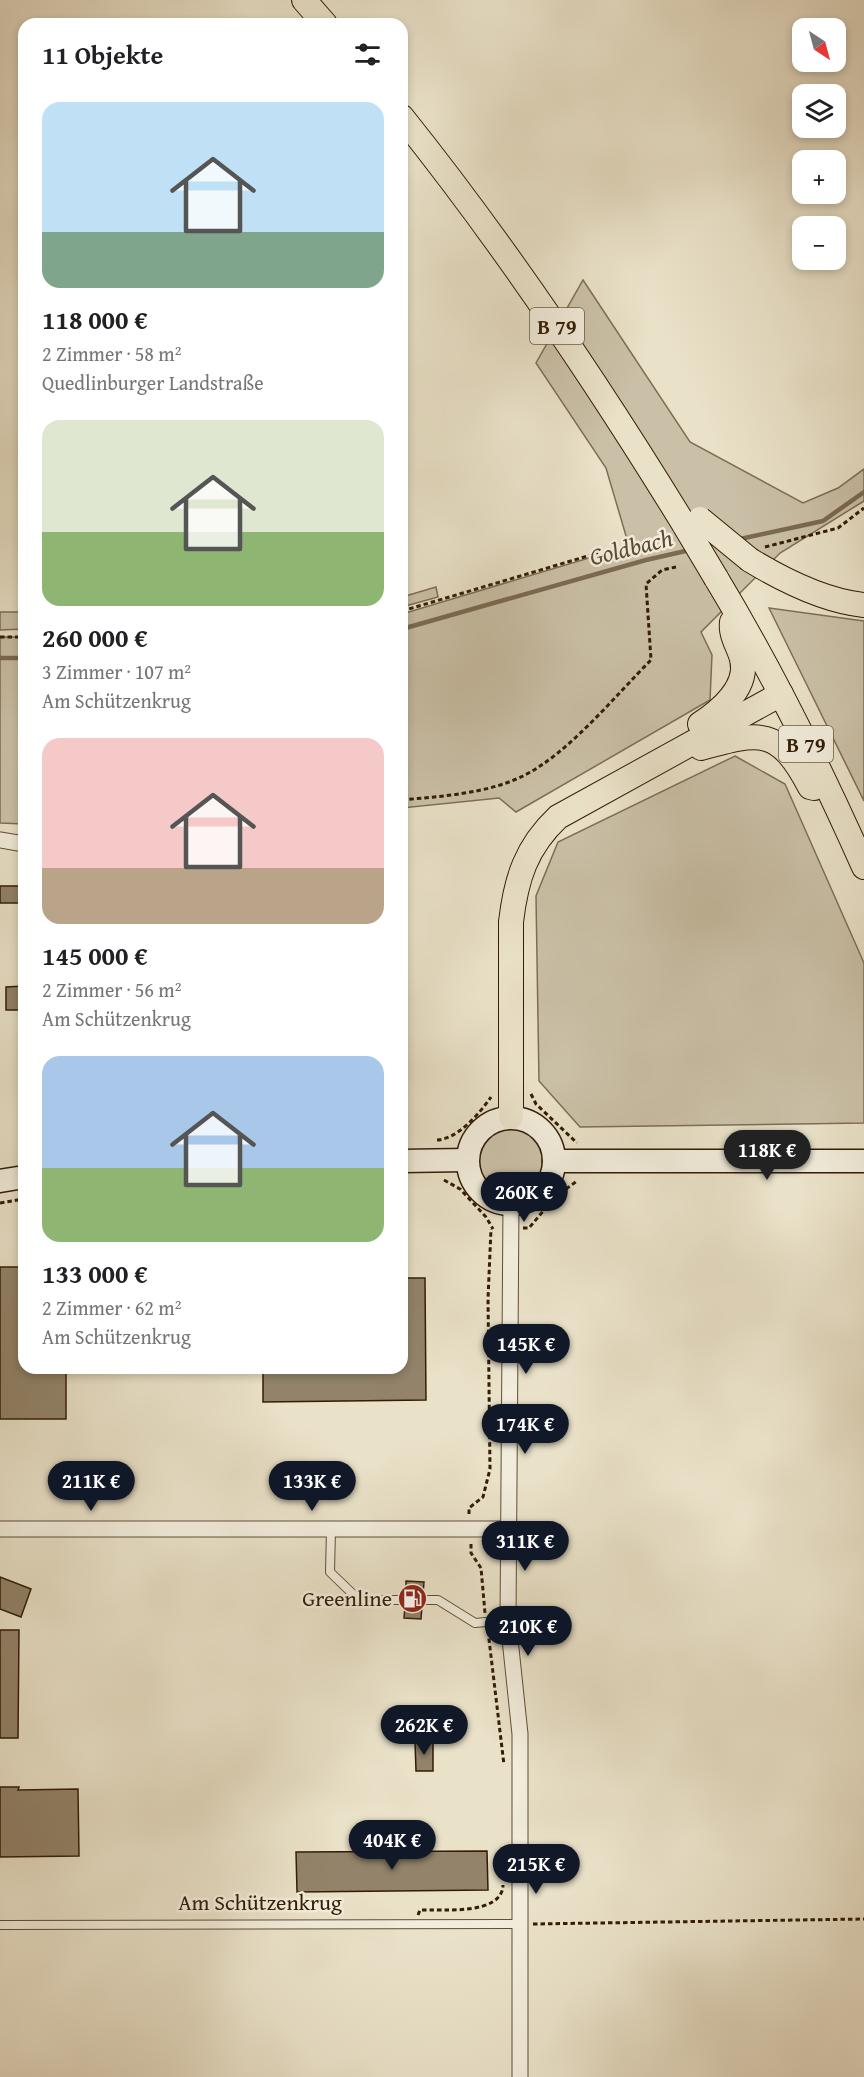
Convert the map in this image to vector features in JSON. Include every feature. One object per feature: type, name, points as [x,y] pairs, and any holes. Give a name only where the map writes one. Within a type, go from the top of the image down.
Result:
[{"type":"main road","points":[[304,0],[320,18]]},
{"type":"main road","name":"B 79","points":[[408,125],[515,266],[615,412],[636,422],[692,523],[716,578],[782,694],[831,793],[864,867]]},
{"type":"main road","points":[[692,523],[755,554],[784,579],[824,595],[864,605]]},
{"type":"main road","points":[[674,755],[683,733],[724,706],[742,676],[743,662],[731,629],[734,608]]},
{"type":"main road","points":[[511,1117],[511,922],[518,881],[528,851],[541,833],[558,817],[674,755],[727,722],[782,694]]},
{"type":"main road","points":[[674,755],[734,738],[762,738],[774,742],[790,753],[810,787],[831,793]]},
{"type":"main road","points":[[511,1117],[530,1121],[538,1126],[550,1142],[554,1161],[550,1179],[545,1188],[530,1200],[511,1204],[500,1203],[480,1192],[473,1182],[467,1160],[472,1142],[484,1126],[501,1118],[511,1117]]},
{"type":"main road","points":[[408,1161],[467,1160]]},
{"type":"main road","points":[[554,1161],[864,1161]]},
{"type":"main road","points":[[0,1181],[18,1178]]},
{"type":"street","points":[[0,840],[18,843]]},
{"type":"street","points":[[511,1204],[508,1620],[520,1734],[520,2077]]},
{"type":"street","points":[[0,1529],[508,1529]]},
{"type":"lane","points":[[331,1529],[330,1572],[359,1600],[438,1600],[475,1623],[508,1620]]},
{"type":"lane","name":"Am Schützenkrug","points":[[0,1925],[519,1924]]},
{"type":"path","points":[[755,554],[838,528],[864,508]]},
{"type":"path","points":[[408,609],[598,553]]},
{"type":"path","points":[[408,799],[487,789],[523,776],[557,754],[651,660],[646,584],[662,570],[676,567]]},
{"type":"path","points":[[0,637],[18,637]]},
{"type":"path","points":[[443,1179],[460,1189],[486,1217],[491,1229],[488,1299],[490,1469],[483,1497],[469,1508],[471,1553],[481,1568],[504,1770]]},
{"type":"path","points":[[491,1229],[529,1228],[537,1216],[569,1185],[586,1180]]},
{"type":"path","points":[[0,1203],[18,1200]]},
{"type":"path","points":[[414,1924],[420,1910],[473,1909],[491,1905],[503,1892],[504,1883]]},
{"type":"path","points":[[519,1924],[864,1919]]},
{"type":"shaded area","points":[[583,280],[690,442],[803,503],[838,488],[864,469],[864,501],[780,553],[701,632],[712,655],[710,700],[516,812],[499,798],[408,807],[408,612],[629,546],[606,468],[536,363]]},
{"type":"shaded area","points":[[436,587],[438,597],[408,605],[408,595]]},
{"type":"shaded area","points":[[769,608],[864,621],[864,801]]},
{"type":"shaded area","points":[[0,612],[18,612],[18,629],[0,630]]},
{"type":"shaded area","points":[[0,637],[18,637],[18,824],[0,823]]},
{"type":"shaded area","points":[[735,756],[785,784],[864,963],[864,1123],[580,1127],[539,1081],[536,896],[558,842]]},
{"type":"shaded area","points":[[504,1128],[518,1128],[530,1133],[539,1142],[544,1161],[542,1174],[535,1185],[518,1194],[504,1194],[492,1189],[483,1180],[478,1168],[478,1154],[483,1142],[492,1133]]},
{"type":"building","points":[[0,886],[18,886],[18,903],[0,903]]},
{"type":"building","points":[[18,986],[18,1010],[6,1010],[6,987]]},
{"type":"building","points":[[0,1267],[18,1267],[18,1374],[66,1374],[66,1419],[0,1419]]},
{"type":"building","points":[[408,1278],[425,1278],[426,1400],[263,1402],[263,1374],[408,1374]]},
{"type":"building","points":[[0,1577],[31,1589],[21,1617],[0,1609]]},
{"type":"building","points":[[406,1581],[424,1582],[423,1594],[406,1594]]},
{"type":"building","points":[[405,1606],[422,1606],[421,1619],[404,1618]]},
{"type":"building","points":[[0,1630],[19,1630],[18,1738],[0,1738]]},
{"type":"building","points":[[415,1741],[433,1741],[433,1771],[416,1771]]},
{"type":"building","points":[[0,1787],[19,1787],[18,1790],[78,1789],[79,1856],[0,1857]]},
{"type":"building","points":[[487,1851],[488,1890],[297,1892],[296,1852]]},
{"type":"waterway","name":"Goldbach","points":[[740,539],[823,521],[864,492]]},
{"type":"waterway","name":"Goldbach","points":[[408,627],[646,560],[690,550]]},
{"type":"waterway","name":"Goldbach","points":[[0,658],[18,658]]},
{"type":"place","name":"Greenline","points":[[413,1598]]}]
